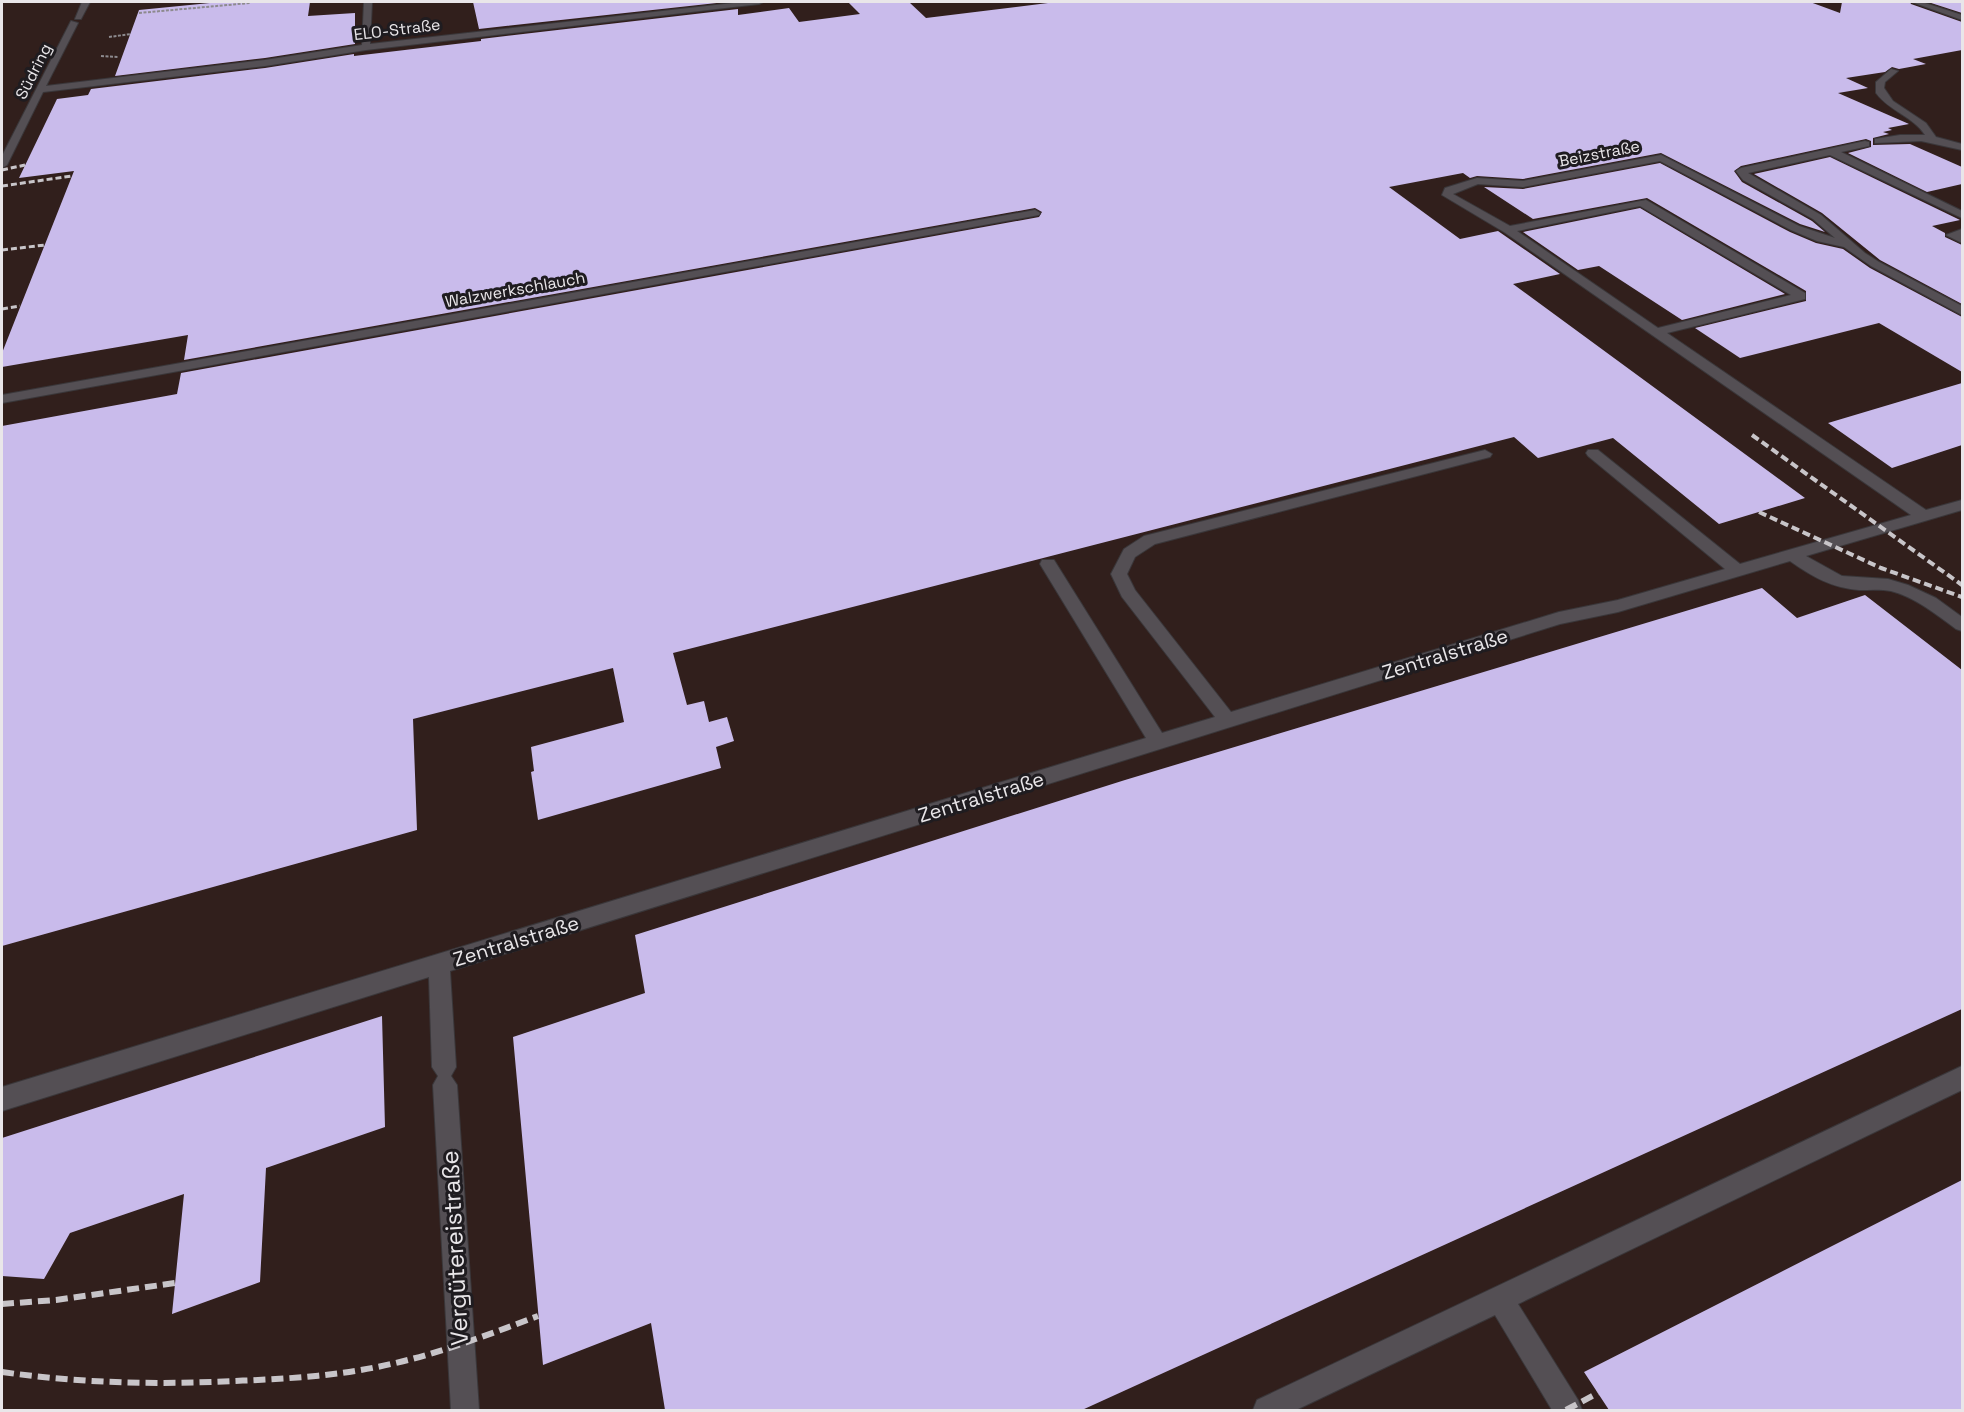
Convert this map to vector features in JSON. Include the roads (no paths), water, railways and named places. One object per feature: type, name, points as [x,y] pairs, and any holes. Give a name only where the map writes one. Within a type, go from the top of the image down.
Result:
[{"type":"street","name":"Südring","points":[[2,165],[86,2]]},
{"type":"street","points":[[366,47],[368,2]]},
{"type":"street","name":"ELO-Straße","points":[[40,90],[265,63],[366,47],[759,2]]},
{"type":"street","points":[[1916,2],[1962,18]]},
{"type":"street","points":[[1894,71],[1881,81],[1879,88],[1881,93],[1920,123],[1932,139]]},
{"type":"street","points":[[1879,141],[1911,137],[1932,139],[1962,147]]},
{"type":"street","points":[[1865,144],[1741,171],[1747,178],[1817,217],[1875,264],[1962,311]]},
{"type":"street","points":[[1830,151],[1962,215]]},
{"type":"street","name":"Beizstraße","points":[[1849,244],[1821,239],[1795,228],[1661,158],[1523,184],[1467,182],[1449,190],[1447,195],[1508,230],[1925,517]]},
{"type":"street","points":[[1508,230],[1642,202],[1802,296],[1656,332]]},
{"type":"street","name":"Walzwerkschlauch","points":[[2,399],[1035,213]]},
{"type":"street","points":[[1962,232],[1952,235],[1962,240]]},
{"type":"street","points":[[1593,453],[1738,571]]},
{"type":"street","points":[[1228,721],[1128,593],[1119,574],[1123,560],[1133,547],[1150,540],[1485,454]]},
{"type":"street","name":"Zentralstraße","points":[[2,1100],[1560,618],[1617,606],[1962,505]]},
{"type":"street","points":[[1793,555],[1825,577],[1839,582],[1893,586],[1912,593],[1941,609],[1962,625]]},
{"type":"street","points":[[1048,564],[1158,742]]},
{"type":"street","name":"Vergütereistraße","points":[[439,964],[465,1410]]},
{"type":"street","points":[[1267,1410],[1962,1078]]},
{"type":"street","points":[[1500,1299],[1568,1410]]},
{"type":"railway","points":[[2,170],[25,165]]},
{"type":"railway","points":[[2,186],[72,176]]},
{"type":"railway","points":[[2,250],[45,245]]},
{"type":"railway","points":[[2,309],[20,306]]},
{"type":"railway","points":[[1752,435],[1962,585]]},
{"type":"railway","points":[[1759,512],[1881,568],[1962,597]]},
{"type":"railway","points":[[2,1304],[56,1300],[175,1283]]},
{"type":"railway","points":[[2,1372],[60,1379],[146,1383],[312,1376],[410,1360],[465,1343],[538,1316]]},
{"type":"railway","points":[[1566,1410],[1598,1393]]}]
